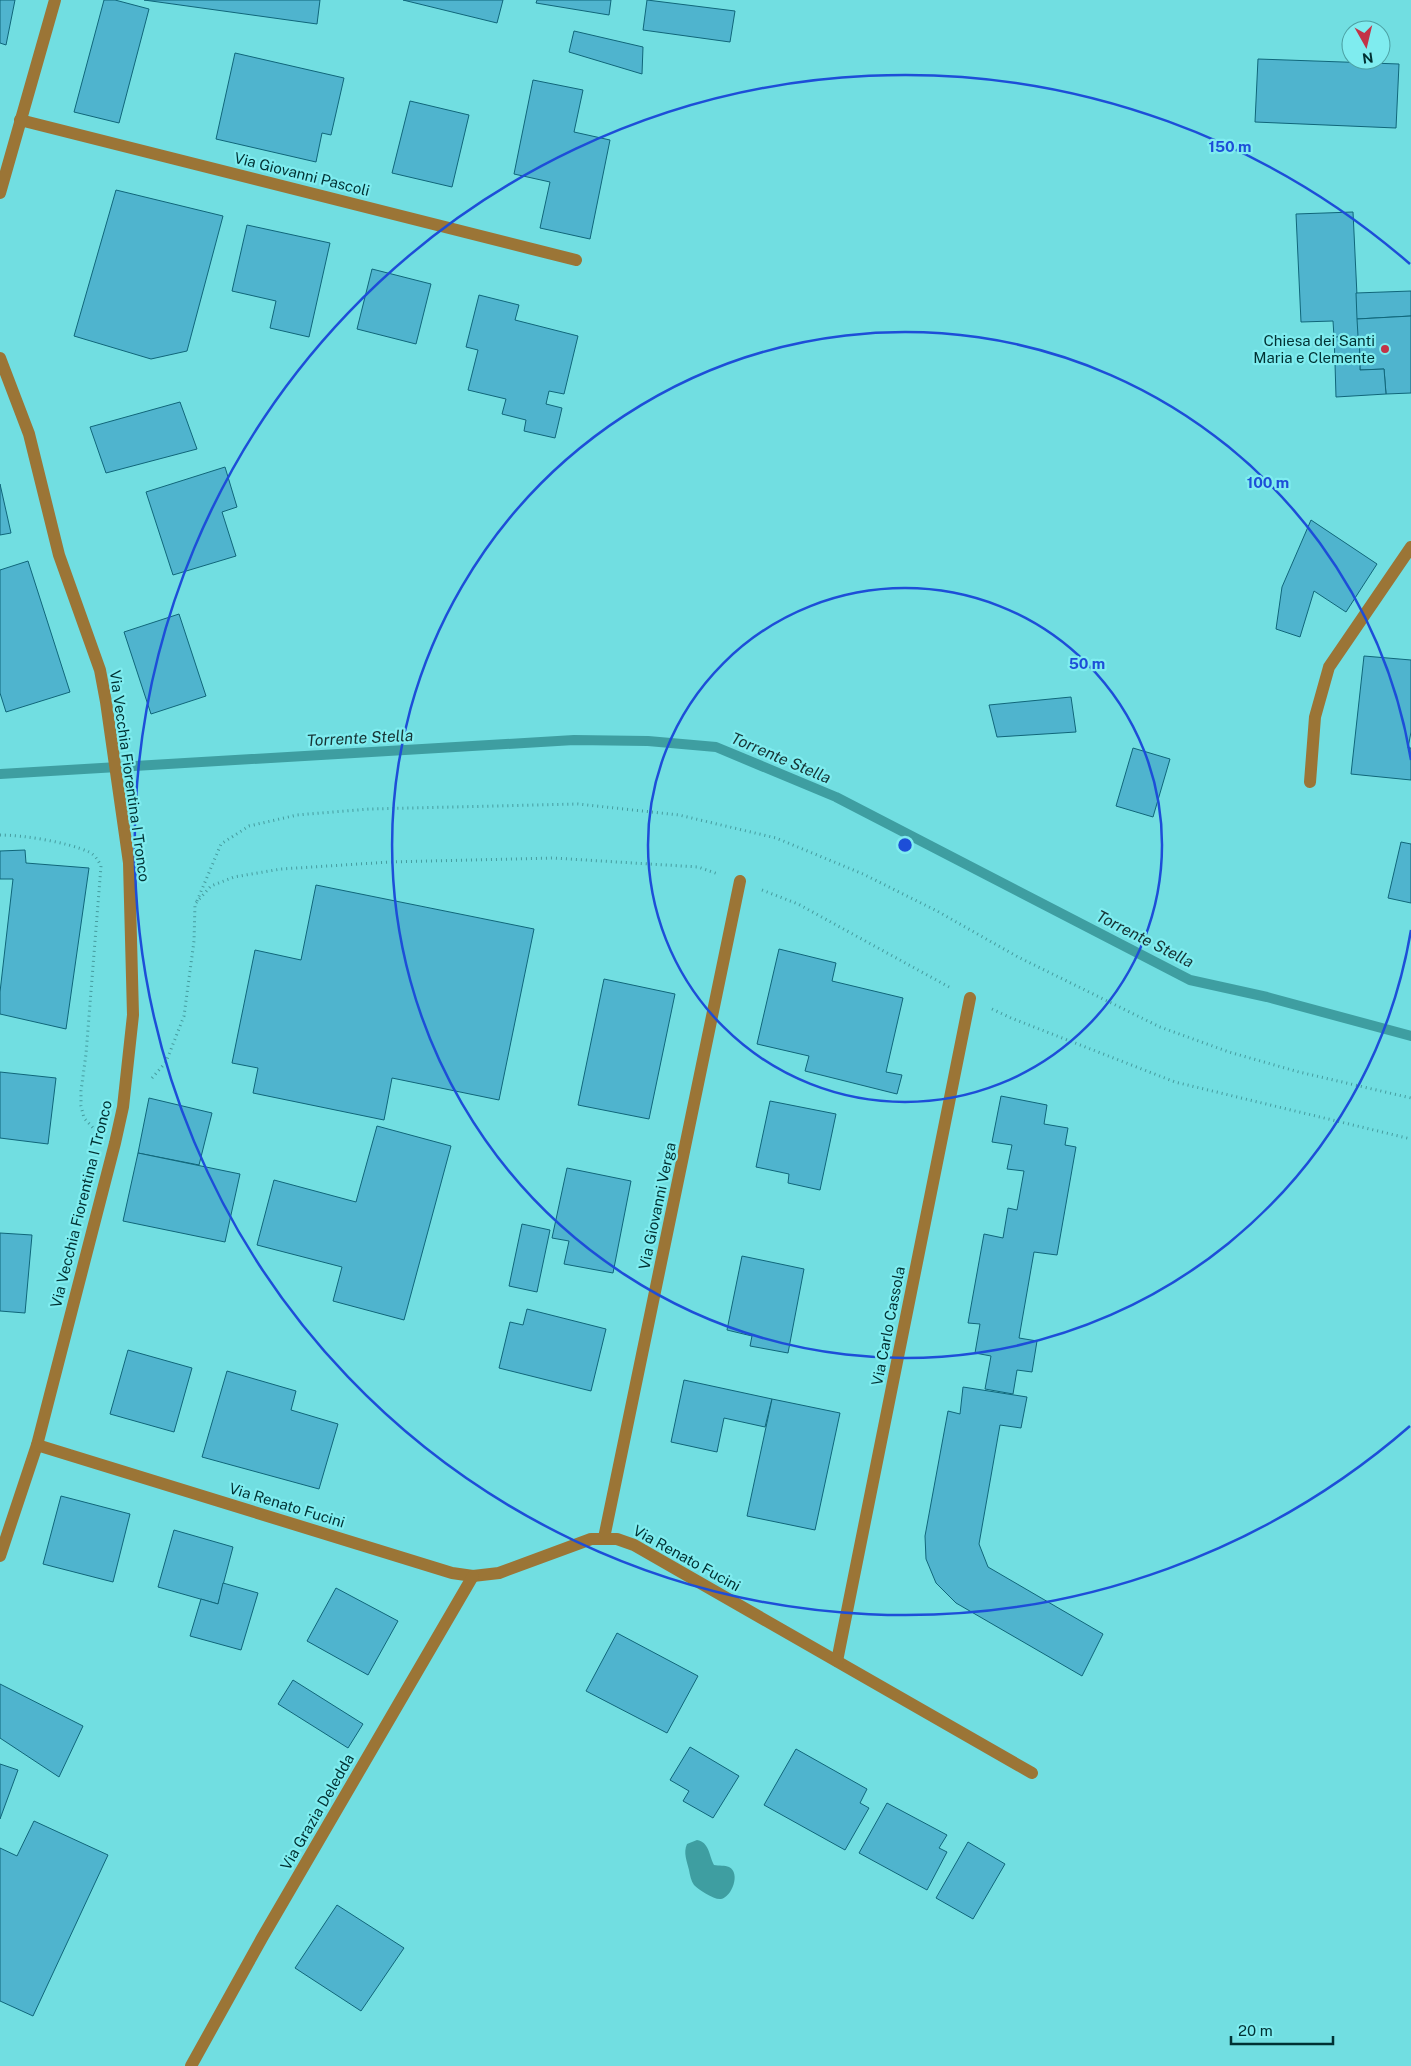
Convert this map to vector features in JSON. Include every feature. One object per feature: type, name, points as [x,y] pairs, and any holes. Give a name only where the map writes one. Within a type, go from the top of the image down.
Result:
[{"type":"street","points":[[0,193],[55,0]]},
{"type":"street","name":"Via Giovanni Pascoli","points":[[20,120],[576,260]]},
{"type":"street","name":"Via Vecchia Fiorentina I Tronco","points":[[0,358],[30,434],[58,555],[100,670],[129,863],[133,1015],[123,1107],[115,1142],[38,1445],[0,1556]]},
{"type":"street","points":[[1310,782],[1315,717],[1329,667],[1411,547]]},
{"type":"street","name":"Via Giovanni Verga","points":[[604,1538],[740,881]]},
{"type":"street","name":"Via Carlo Cassola","points":[[837,1661],[970,998]]},
{"type":"street","name":"Via Renato Fucini","points":[[38,1445],[452,1573],[473,1576],[499,1573],[576,1543],[604,1538],[617,1539],[634,1545],[1032,1773]]},
{"type":"street","name":"Via Grazia Deledda","points":[[191,2066],[262,1938],[473,1576]]},
{"type":"path","points":[[195,904],[221,844],[249,826],[297,815],[369,809],[578,804],[679,814],[776,838],[863,874],[937,911],[1018,957],[1160,1027],[1229,1052],[1299,1072],[1411,1098]]},
{"type":"path","points":[[0,835],[16,835],[90,852],[96,857],[101,866],[81,1106],[84,1118],[91,1126],[99,1134],[115,1142]]},
{"type":"water","points":[[697,1840],[704,1843],[714,1865],[727,1866],[733,1870],[735,1879],[732,1890],[721,1899],[703,1892],[692,1882],[685,1851],[687,1844]]},
{"type":"building","points":[[0,0],[15,0],[6,45],[0,43]]},
{"type":"building","points":[[104,0],[115,0],[149,9],[119,123],[74,112]]},
{"type":"building","points":[[144,0],[320,0],[317,24]]},
{"type":"building","points":[[403,0],[503,0],[497,23]]},
{"type":"building","points":[[537,0],[611,0],[609,15],[536,3]]},
{"type":"building","points":[[647,0],[735,11],[730,42],[643,30]]},
{"type":"building","points":[[574,31],[643,47],[642,74],[569,52]]},
{"type":"building","points":[[235,53],[344,78],[331,135],[322,133],[316,162],[216,139]]},
{"type":"building","points":[[1258,59],[1341,62],[1341,70],[1391,70],[1391,64],[1399,64],[1396,128],[1255,122]]},
{"type":"building","points":[[533,80],[583,90],[574,132],[610,140],[590,239],[540,228],[550,182],[514,174]]},
{"type":"building","points":[[410,101],[469,115],[452,187],[392,173]]},
{"type":"building","points":[[116,190],[223,216],[187,351],[151,359],[74,336]]},
{"type":"building","points":[[1353,212],[1359,337],[1334,337],[1333,321],[1301,322],[1296,214]]},
{"type":"building","points":[[247,225],[330,243],[309,337],[270,328],[276,301],[232,291]]},
{"type":"building","points":[[372,269],[431,284],[416,344],[357,329]]},
{"type":"building","points":[[1411,291],[1411,316],[1357,319],[1356,293]]},
{"type":"building","points":[[479,295],[519,305],[515,320],[578,336],[564,394],[549,391],[546,404],[562,408],[555,438],[524,431],[526,420],[502,414],[506,399],[468,390],[478,350],[466,347]]},
{"type":"building","name":"Chiesa dei Santi Maria e Clemente","points":[[1411,316],[1411,393],[1386,394],[1384,369],[1360,370],[1357,319]]},
{"type":"building","points":[[1334,337],[1359,337],[1360,361],[1335,363]]},
{"type":"building","points":[[1360,361],[1360,370],[1384,369],[1386,394],[1336,397],[1335,363]]},
{"type":"building","points":[[180,402],[197,449],[106,473],[90,427]]},
{"type":"building","points":[[225,467],[237,507],[222,512],[236,556],[173,575],[146,492]]},
{"type":"building","points":[[0,484],[11,533],[0,535]]},
{"type":"building","points":[[1311,520],[1377,564],[1346,612],[1314,591],[1300,637],[1276,629],[1282,587]]},
{"type":"building","points":[[28,561],[70,692],[6,712],[0,693],[0,570]]},
{"type":"building","points":[[179,614],[206,696],[151,714],[124,632]]},
{"type":"building","points":[[1364,656],[1411,660],[1411,732],[1408,748],[1411,748],[1411,780],[1351,774]]},
{"type":"building","points":[[1071,697],[1076,732],[997,737],[989,705]]},
{"type":"building","points":[[1133,748],[1170,759],[1153,817],[1116,806]]},
{"type":"building","points":[[1401,842],[1411,844],[1411,903],[1388,898]]},
{"type":"building","points":[[25,850],[26,863],[89,868],[66,1029],[0,1014],[0,992],[13,879],[0,879],[0,851]]},
{"type":"building","points":[[316,885],[534,929],[499,1100],[392,1078],[384,1120],[253,1093],[258,1068],[232,1063],[255,950],[301,960]]},
{"type":"building","points":[[779,949],[836,963],[832,981],[903,998],[886,1072],[902,1075],[897,1094],[805,1071],[809,1056],[757,1044]]},
{"type":"building","points":[[604,979],[675,994],[649,1119],[578,1105]]},
{"type":"building","points":[[0,1072],[56,1078],[48,1144],[0,1138]]},
{"type":"building","points":[[1001,1096],[1047,1105],[1044,1124],[1068,1128],[1065,1145],[1076,1147],[1057,1255],[1034,1252],[1019,1338],[1037,1341],[1032,1372],[1017,1370],[1013,1394],[985,1389],[991,1356],[975,1353],[980,1324],[968,1323],[984,1234],[1003,1238],[1008,1208],[1017,1210],[1024,1171],[1007,1169],[1012,1145],[992,1142]]},
{"type":"building","points":[[149,1098],[212,1113],[199,1165],[138,1153]]},
{"type":"building","points":[[770,1101],[836,1114],[820,1190],[788,1183],[789,1174],[756,1167]]},
{"type":"building","points":[[377,1126],[451,1146],[404,1320],[333,1301],[342,1267],[257,1245],[274,1180],[356,1202]]},
{"type":"building","points":[[138,1153],[240,1174],[225,1242],[123,1221]]},
{"type":"building","points":[[567,1168],[631,1181],[613,1273],[564,1264],[569,1241],[552,1238]]},
{"type":"building","points":[[522,1224],[550,1230],[537,1292],[509,1286]]},
{"type":"building","points":[[0,1233],[32,1235],[25,1313],[0,1311]]},
{"type":"building","points":[[742,1256],[804,1269],[788,1353],[750,1346],[752,1336],[727,1330]]},
{"type":"building","points":[[527,1309],[606,1329],[591,1391],[499,1368],[510,1322],[523,1325]]},
{"type":"building","points":[[128,1350],[192,1368],[174,1432],[110,1414]]},
{"type":"building","points":[[227,1371],[296,1391],[291,1410],[338,1424],[319,1489],[202,1457]]},
{"type":"building","points":[[684,1380],[772,1399],[765,1427],[724,1418],[717,1452],[671,1442]]},
{"type":"building","points":[[963,1387],[1027,1397],[1021,1428],[1000,1425],[979,1544],[988,1567],[1103,1634],[1082,1676],[956,1603],[936,1583],[926,1559],[925,1536],[948,1411],[960,1414]]},
{"type":"building","points":[[772,1399],[840,1413],[815,1530],[747,1516]]},
{"type":"building","points":[[61,1496],[130,1514],[113,1582],[43,1564]]},
{"type":"building","points":[[174,1530],[233,1547],[218,1604],[158,1587]]},
{"type":"building","points":[[223,1583],[258,1593],[241,1650],[190,1636],[201,1599],[218,1604]]},
{"type":"building","points":[[336,1588],[398,1621],[368,1675],[307,1641]]},
{"type":"building","points":[[617,1633],[698,1676],[667,1733],[586,1691]]},
{"type":"building","points":[[293,1680],[363,1724],[348,1748],[278,1704]]},
{"type":"building","points":[[0,1684],[83,1726],[59,1777],[0,1738]]},
{"type":"building","points":[[690,1747],[739,1776],[713,1818],[683,1801],[689,1791],[670,1780]]},
{"type":"building","points":[[796,1749],[867,1789],[860,1803],[869,1808],[845,1850],[764,1805]]},
{"type":"building","points":[[0,1764],[18,1770],[0,1819]]},
{"type":"building","points":[[887,1803],[947,1835],[939,1848],[947,1852],[927,1890],[859,1853]]},
{"type":"building","points":[[34,1821],[108,1855],[33,2016],[0,2001],[0,1848],[17,1856]]},
{"type":"building","points":[[968,1842],[1005,1864],[973,1919],[936,1898]]},
{"type":"building","points":[[337,1905],[404,1948],[361,2011],[295,1968]]},
{"type":"waterway","name":"Torrente Stella","points":[[0,774],[574,740],[648,741],[716,747],[836,797],[1190,980],[1267,997],[1411,1036]]},
{"type":"place","name":"Chiesa dei Santi Maria e Clemente","points":[[1385,349]]}]
